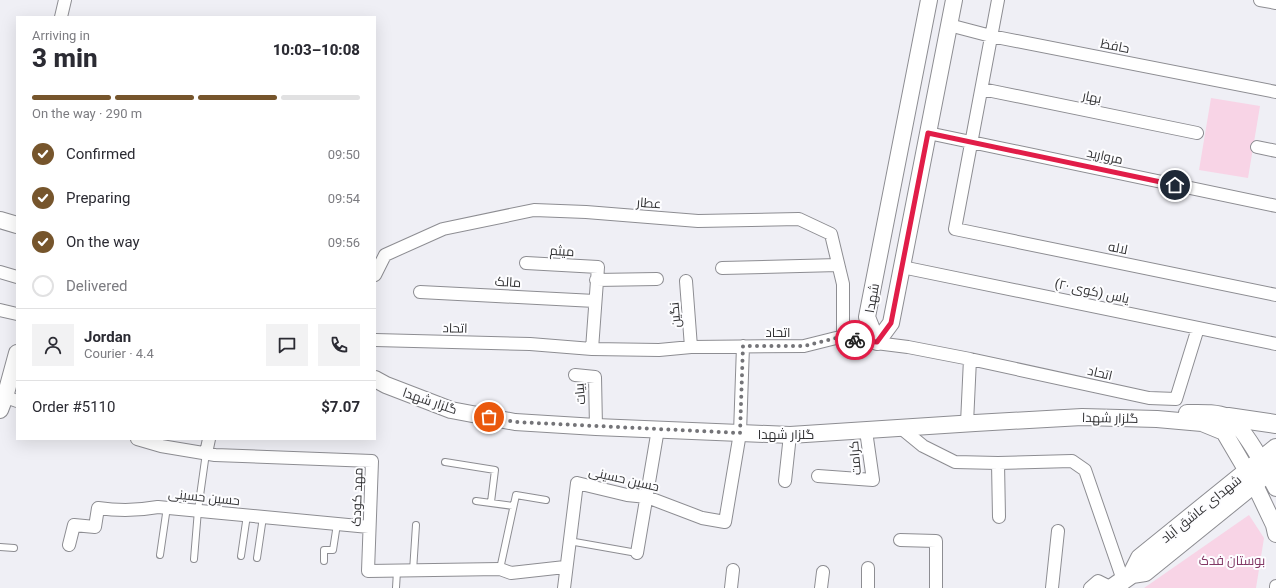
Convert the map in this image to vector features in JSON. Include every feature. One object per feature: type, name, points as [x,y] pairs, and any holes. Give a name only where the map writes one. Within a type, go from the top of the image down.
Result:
[{"type":"main road","points":[[1228,417],[1276,424]]},
{"type":"main road","name":"شهدای عاشق آباد","points":[[1120,583],[1140,558],[1264,473],[1276,448]]},
{"type":"street","points":[[62,16],[65,0]]},
{"type":"street","name":"شهدا","points":[[877,342],[867,317],[929,0]]},
{"type":"street","name":"شهدا","points":[[877,342],[891,323],[954,0]]},
{"type":"street","points":[[972,142],[998,0]]},
{"type":"street","points":[[1260,0],[1276,3]]},
{"type":"street","name":"حافظ","points":[[949,25],[991,36],[1276,92]]},
{"type":"street","name":"بهار","points":[[982,90],[1197,133]]},
{"type":"street","name":"مروارید","points":[[928,133],[1276,206]]},
{"type":"street","name":"لاله","points":[[972,142],[955,229],[1276,295]]},
{"type":"street","points":[[1258,147],[1276,151]]},
{"type":"street","name":"عطار","points":[[376,272],[385,255],[443,229],[534,210],[698,220],[799,219],[831,234],[843,284],[843,339]]},
{"type":"street","points":[[0,220],[16,225]]},
{"type":"street","name":"میثم","points":[[526,263],[598,267],[596,280]]},
{"type":"street","points":[[722,268],[838,265]]},
{"type":"street","name":"یاس (کوی ۲۰)","points":[[902,267],[1276,344]]},
{"type":"street","points":[[0,272],[16,277]]},
{"type":"street","points":[[592,349],[596,280],[657,279]]},
{"type":"street","name":"نگین","points":[[686,281],[692,347]]},
{"type":"street","name":"مالک","points":[[420,292],[595,301]]},
{"type":"street","points":[[0,310],[16,314]]},
{"type":"street","name":"اتحاد","points":[[376,340],[530,344],[592,349],[659,350],[692,347],[804,346],[836,338],[877,342],[970,359],[1149,398],[1176,399],[1198,328]]},
{"type":"street","points":[[740,433],[743,346]]},
{"type":"street","points":[[6,401],[16,357]]},
{"type":"street","points":[[967,423],[970,359]]},
{"type":"street","name":"بیات","points":[[575,375],[595,377],[596,427]]},
{"type":"street","name":"گلزار شهدا","points":[[376,380],[451,410],[515,422],[596,427],[790,435],[1082,417],[1157,419]]},
{"type":"street","points":[[1157,419],[1173,414],[1188,413],[1210,413],[1228,417],[1238,427],[1264,473],[1276,534]]},
{"type":"street","points":[[1157,419],[1202,423],[1224,432],[1264,473]]},
{"type":"street","points":[[901,428],[923,446],[955,462],[998,463],[1072,461],[1085,470],[1120,583],[1098,582],[1090,588]]},
{"type":"street","points":[[637,553],[658,430]]},
{"type":"street","name":"کرامت","points":[[818,476],[873,480],[866,431]]},
{"type":"street","name":"حسین حسینی","points":[[564,588],[577,483],[627,495],[647,497],[702,518],[725,522],[740,433]]},
{"type":"street","points":[[785,481],[790,435]]},
{"type":"street","name":"مهد کودک","points":[[140,440],[161,446],[223,455],[372,461],[368,571],[500,569],[511,573],[566,567]]},
{"type":"street","points":[[206,453],[209,440]]},
{"type":"street","points":[[998,463],[999,517]]},
{"type":"street","name":"حسین حسینی","points":[[69,546],[74,525],[95,527],[98,508],[118,511],[139,510],[158,506],[369,528]]},
{"type":"street","points":[[1052,588],[1058,531]]},
{"type":"street","points":[[900,540],[936,541],[936,588]]},
{"type":"street","points":[[868,568],[868,588]]},
{"type":"street","points":[[731,588],[733,570]]},
{"type":"street","points":[[821,588],[823,572]]},
{"type":"lane","points":[[194,559],[198,510],[206,453]]},
{"type":"lane","points":[[445,462],[495,470],[491,502]]},
{"type":"lane","points":[[500,569],[516,495],[546,500]]},
{"type":"lane","points":[[476,501],[513,506]]},
{"type":"lane","points":[[160,555],[167,508]]},
{"type":"lane","points":[[240,556],[247,515]]},
{"type":"lane","points":[[257,558],[263,517]]},
{"type":"lane","points":[[324,561],[324,550],[333,550],[337,524]]},
{"type":"lane","points":[[413,571],[416,525]]},
{"type":"lane","points":[[570,542],[637,553]]},
{"type":"lane","points":[[0,547],[14,548]]},
{"type":"lane","points":[[396,588],[397,571]]},
{"type":"green space","points":[[1211,98],[1260,106],[1248,178],[1199,170]]},
{"type":"green space","name":"بوستان فدک","points":[[1249,515],[1264,538],[1256,588],[1144,588]]},
{"type":"way so far","points":[[489,417],[515,422],[740,433],[743,346],[804,346],[836,338],[855,340]]},
{"type":"route","points":[[855,340],[877,342],[891,323],[928,133],[1175,185]]}]
